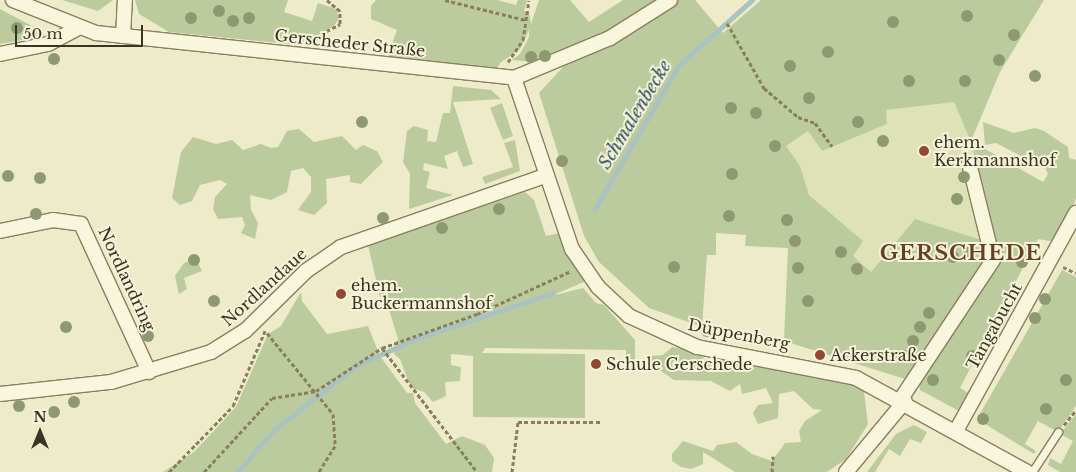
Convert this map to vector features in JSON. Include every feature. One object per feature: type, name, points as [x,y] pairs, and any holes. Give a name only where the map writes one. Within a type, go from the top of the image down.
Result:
[{"type":"street","name":"Gerscheder Straße","points":[[13,0],[78,28],[123,36],[514,78],[610,38],[670,0]]},
{"type":"street","points":[[123,36],[124,0]]},
{"type":"street","points":[[0,54],[48,44],[78,28]]},
{"type":"street","name":"Düppenberg","points":[[514,78],[545,176],[582,266],[610,299],[645,326],[697,347],[840,372],[903,400],[1027,472]]},
{"type":"street","points":[[846,472],[903,400],[993,260],[969,163]]},
{"type":"street","name":"Nordlandaue","points":[[0,394],[68,389],[149,372],[211,352],[257,321],[306,271],[346,245],[545,176]]},
{"type":"street","name":"Tangabucht","points":[[956,431],[1076,213]]},
{"type":"street","name":"Nordlandring","points":[[0,231],[60,220],[81,224],[149,372]]},
{"type":"lane","points":[[1032,472],[1058,432]]},
{"type":"path","points":[[307,41],[340,24],[340,11],[327,0]]},
{"type":"path","points":[[444,0],[526,20]]},
{"type":"path","points":[[507,59],[523,40],[530,0]]},
{"type":"path","points":[[727,23],[764,88],[798,117],[815,123],[832,146]]},
{"type":"path","points":[[204,472],[272,398],[317,393],[382,348],[477,314],[557,278]]},
{"type":"path","points":[[257,321],[333,414],[337,437],[332,455],[319,472]]},
{"type":"path","points":[[169,472],[233,406],[267,333]]},
{"type":"path","points":[[382,348],[386,359],[414,387],[477,472]]},
{"type":"path","points":[[1063,425],[1076,410]]},
{"type":"path","points":[[512,472],[518,422],[600,422]]},
{"type":"path","points":[[772,472],[773,456]]},
{"type":"green space","points":[[62,0],[113,0],[98,11]]},
{"type":"green space","points":[[135,0],[288,0],[284,12],[312,21],[318,3],[336,9],[339,18],[334,26],[300,45],[169,32],[139,14]]},
{"type":"green space","points":[[376,0],[497,0],[516,5],[518,0],[527,0],[524,11],[529,13],[531,24],[539,0],[570,0],[589,22],[623,0],[662,0],[604,35],[536,62],[512,60],[520,54],[529,37],[529,30],[520,49],[500,63],[494,76],[418,76],[400,72],[388,55],[397,30],[371,19],[371,6]]},
{"type":"green space","points":[[670,0],[695,0],[723,33],[761,0],[1044,0],[1000,72],[971,141],[1043,182],[1048,174],[1041,159],[1032,162],[996,143],[985,145],[983,122],[1014,133],[1035,128],[1044,131],[1068,147],[1069,158],[1076,160],[1076,199],[1056,242],[1038,239],[960,388],[970,394],[959,411],[920,390],[919,384],[999,255],[971,142],[954,102],[886,110],[887,124],[822,151],[808,131],[786,146],[800,166],[809,195],[863,241],[853,256],[871,272],[915,219],[985,241],[988,257],[905,379],[784,341],[788,248],[745,246],[746,235],[716,233],[716,255],[707,255],[702,327],[649,308],[599,262],[584,236],[539,93],[564,66],[605,45]]},
{"type":"green space","points":[[0,9],[36,28],[38,37],[0,44]]},
{"type":"green space","points":[[453,86],[491,90],[501,99],[453,102],[473,164],[463,167],[457,151],[444,156],[448,169],[424,163],[423,170],[430,172],[426,188],[453,195],[409,209],[410,174],[403,162],[407,131],[414,126],[428,130],[427,141],[436,142],[443,113],[450,113]]},
{"type":"green space","points":[[954,102],[971,142],[988,220],[985,241],[915,219],[871,272],[853,256],[805,188],[786,146],[808,131],[822,151],[887,124],[885,110]]},
{"type":"green space","points":[[502,103],[513,136],[503,140],[490,108]]},
{"type":"green space","points":[[299,129],[314,142],[342,136],[356,150],[363,145],[377,151],[383,162],[361,184],[350,182],[350,175],[326,179],[327,203],[314,215],[298,210],[311,192],[311,177],[303,168],[291,171],[287,192],[271,200],[250,195],[251,210],[258,223],[255,239],[241,233],[245,225],[242,217],[218,219],[213,209],[215,197],[227,184],[220,180],[200,185],[192,201],[180,205],[172,198],[181,152],[193,137],[216,144],[232,140],[243,150],[261,144],[271,148],[278,147],[287,131]]},
{"type":"green space","points":[[515,140],[520,171],[485,184],[482,177],[513,167],[504,143]]},
{"type":"green space","points":[[525,192],[534,200],[546,236],[560,233],[591,279],[551,296],[583,288],[596,303],[604,305],[635,340],[635,362],[626,362],[626,350],[485,348],[482,353],[585,354],[585,418],[473,417],[473,356],[451,354],[451,365],[461,367],[460,381],[445,382],[446,396],[433,402],[424,392],[411,388],[400,359],[394,354],[398,339],[386,300],[380,297],[368,245]]},
{"type":"green space","points":[[196,258],[202,271],[184,278],[187,289],[179,294],[175,276],[184,263]]},
{"type":"green space","points":[[1062,270],[1076,277],[1076,406],[1058,432],[1038,421],[1025,444],[1036,451],[1034,454],[977,419]]},
{"type":"green space","points":[[301,292],[302,301],[327,334],[368,326],[380,356],[407,393],[413,393],[415,403],[446,444],[462,436],[485,445],[494,458],[492,472],[163,472],[194,452],[236,407],[268,334],[281,326]]},
{"type":"green space","points":[[672,347],[699,351],[706,363],[724,357],[839,377],[864,392],[868,424],[846,459],[827,472],[735,472],[703,452],[703,464],[691,469],[681,467],[672,461],[672,454],[683,441],[713,451],[717,445],[736,442],[752,454],[772,461],[785,443],[801,442],[799,431],[805,421],[822,410],[813,409],[794,391],[779,394],[778,418],[758,424],[753,413],[758,405],[773,403],[766,388],[742,394],[740,384],[730,391],[711,381],[674,380],[661,371],[650,370],[649,356],[663,355]]},
{"type":"green space","points":[[1076,414],[1076,472],[1060,472],[1048,465],[1050,458],[1061,464],[1073,441],[1060,434]]},
{"type":"green space","points":[[914,425],[927,432],[921,443],[910,439],[900,456],[889,449],[875,472],[867,472],[896,434]]},
{"type":"waterway","name":"Schmalenbecke","points":[[594,210],[679,65],[752,0]]},
{"type":"waterway","name":"Schmalenbecke","points":[[237,472],[275,429],[357,365],[418,338],[553,293]]},
{"type":"place","name":"ehem. Kerkmannshof","points":[[924,151]]},
{"type":"place","name":"ehem. Buckermannshof","points":[[341,294]]},
{"type":"place","name":"Ackerstraße","points":[[820,355]]},
{"type":"place","name":"Schule Gerschede","points":[[596,364]]},
{"type":"district","name":"GERSCHEDE","points":[[961,253]]}]
